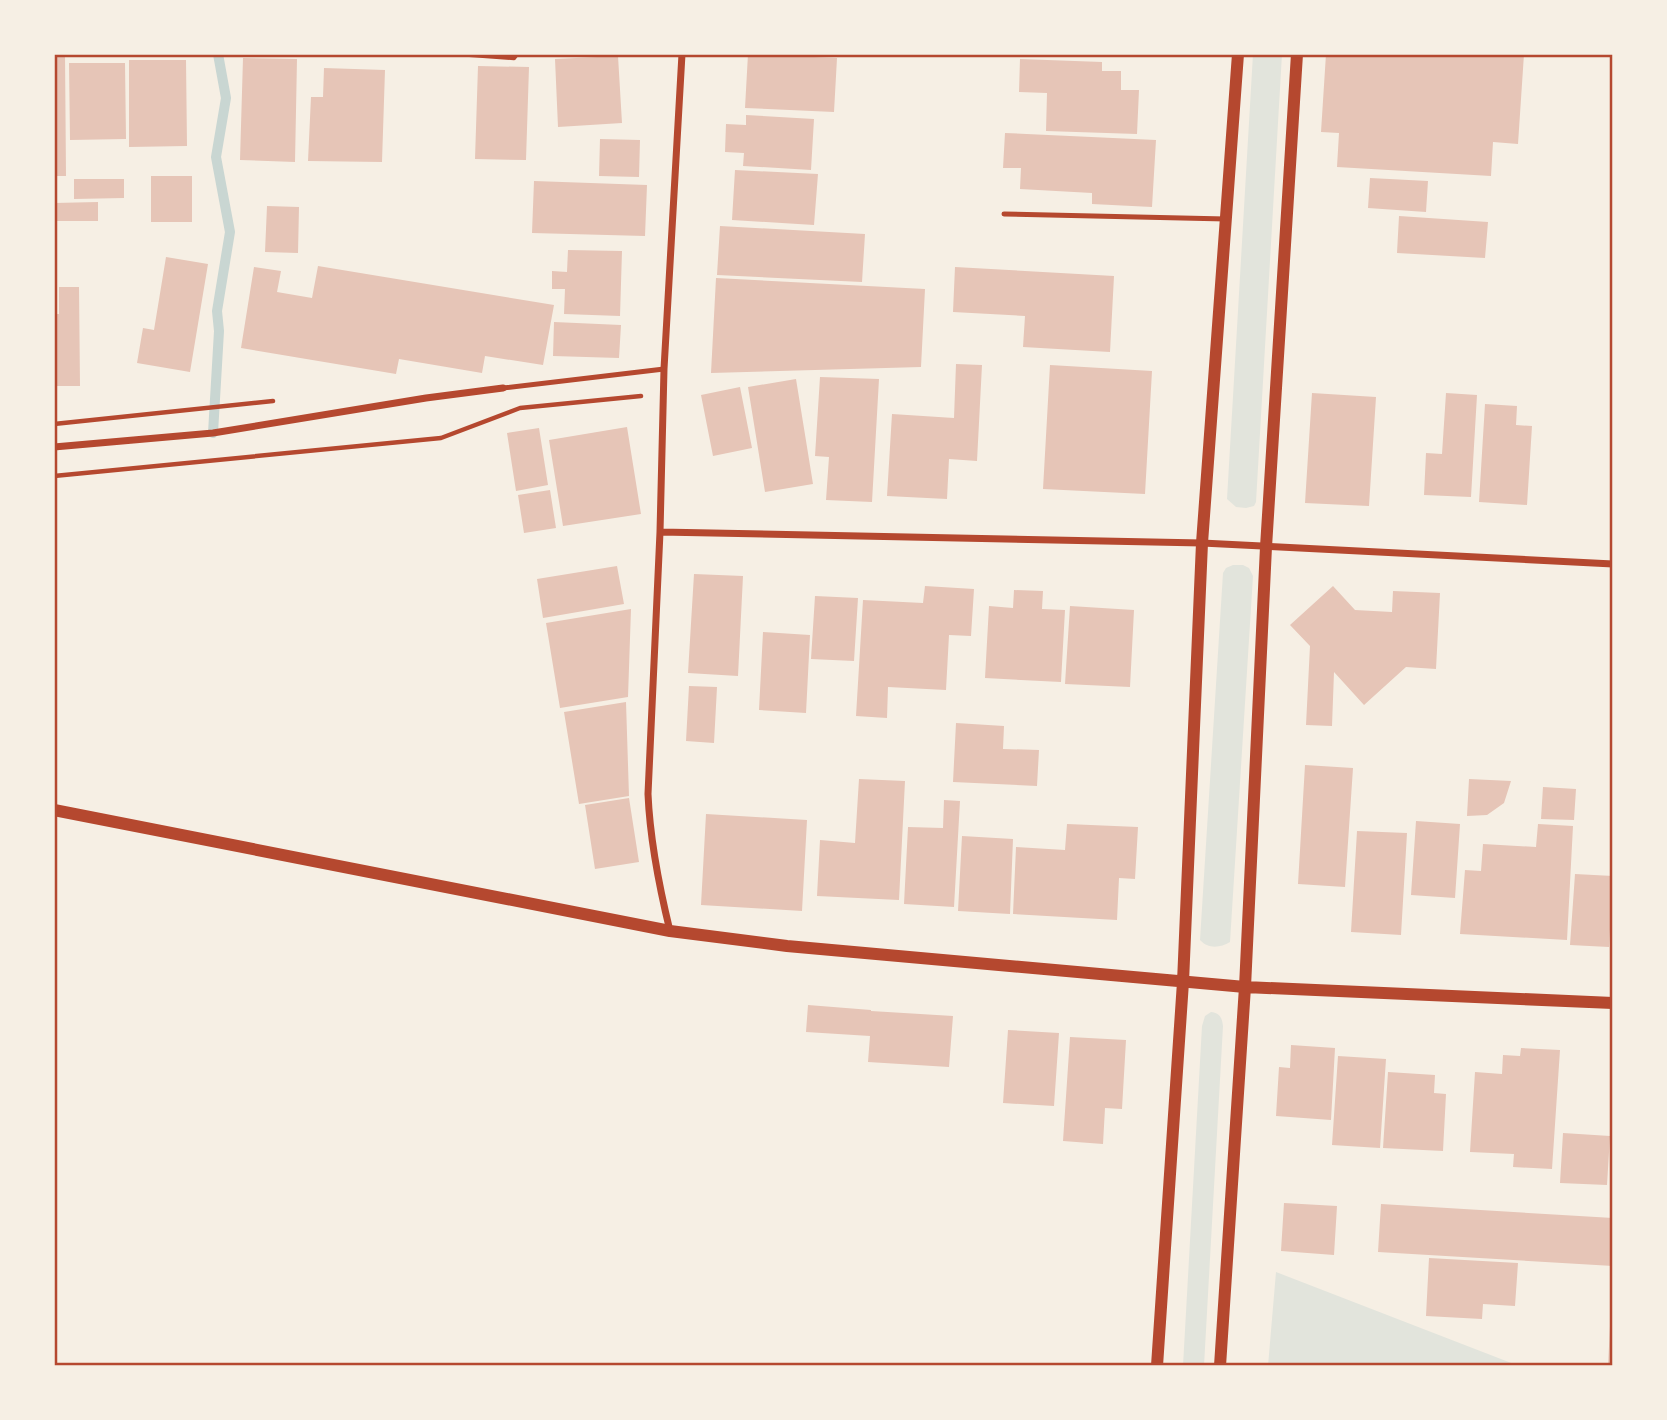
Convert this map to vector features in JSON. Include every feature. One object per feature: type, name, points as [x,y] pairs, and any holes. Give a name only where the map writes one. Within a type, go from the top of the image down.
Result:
[{"type":"street","points":[[670,931],[658,881],[649,804],[664,369],[682,54]]},
{"type":"street","points":[[1157,1366],[1183,982],[1202,543],[1238,54]]},
{"type":"street","points":[[1220,1366],[1245,987],[1266,547],[1297,54]]},
{"type":"street","points":[[54,447],[213,433],[503,388]]},
{"type":"street","points":[[660,532],[1202,543],[1613,564]]},
{"type":"street","points":[[54,810],[670,931],[787,946],[1245,987],[1613,1003]]},
{"type":"lane","points":[[1004,214],[1226,219]]},
{"type":"lane","points":[[503,388],[664,369]]},
{"type":"path","points":[[459,54],[514,58],[517,54]]},
{"type":"path","points":[[54,476],[441,438],[520,408],[641,396]]},
{"type":"shaded area","points":[[1253,54],[1282,54],[1256,502],[1254,506],[1246,508],[1236,507],[1227,499]]},
{"type":"shaded area","points":[[1233,565],[1249,568],[1253,576],[1230,942],[1214,947],[1200,940],[1223,573]]},
{"type":"shaded area","points":[[1211,1012],[1220,1016],[1223,1026],[1204,1366],[1183,1366],[1202,1026],[1205,1016]]},
{"type":"shaded area","points":[[1276,1272],[1519,1366],[1268,1366]]},
{"type":"building","points":[[54,54],[65,54],[66,176],[54,176]]},
{"type":"building","points":[[748,54],[837,58],[834,112],[745,108]]},
{"type":"building","points":[[1326,54],[1524,54],[1518,144],[1493,142],[1491,176],[1337,167],[1339,133],[1321,132]]},
{"type":"building","points":[[618,56],[622,123],[558,127],[555,59]]},
{"type":"building","points":[[243,58],[297,59],[295,162],[240,160]]},
{"type":"building","points":[[1020,59],[1102,62],[1102,71],[1121,71],[1121,90],[1139,90],[1137,134],[1046,131],[1047,93],[1019,92]]},
{"type":"building","points":[[129,60],[186,60],[187,146],[129,147]]},
{"type":"building","points":[[69,63],[125,63],[126,139],[70,140]]},
{"type":"building","points":[[478,66],[529,67],[526,160],[475,159]]},
{"type":"building","points":[[324,68],[385,70],[382,162],[308,161],[311,97],[323,97]]},
{"type":"building","points":[[746,115],[814,119],[811,170],[743,166],[744,153],[725,152],[726,124],[746,125]]},
{"type":"building","points":[[1005,133],[1156,140],[1152,207],[1092,204],[1092,193],[1020,189],[1021,168],[1003,168]]},
{"type":"building","points":[[600,139],[640,140],[639,177],[599,176]]},
{"type":"building","points":[[735,170],[818,174],[814,225],[732,220]]},
{"type":"building","points":[[151,176],[192,176],[192,222],[151,222]]},
{"type":"building","points":[[1370,178],[1428,181],[1426,212],[1368,208]]},
{"type":"building","points":[[74,179],[124,179],[124,198],[74,199]]},
{"type":"building","points":[[534,181],[647,185],[645,236],[532,233]]},
{"type":"building","points":[[98,202],[98,221],[54,221],[54,203]]},
{"type":"building","points":[[267,206],[299,207],[298,253],[265,252]]},
{"type":"building","points":[[1399,216],[1488,222],[1485,258],[1397,253]]},
{"type":"building","points":[[720,226],[865,234],[862,282],[717,275]]},
{"type":"building","points":[[568,250],[622,251],[620,316],[564,314],[565,289],[552,289],[552,271],[567,272]]},
{"type":"building","points":[[166,257],[208,264],[190,372],[137,363],[143,328],[154,330]]},
{"type":"building","points":[[318,266],[554,305],[543,365],[485,356],[482,373],[399,359],[396,374],[241,348],[254,267],[281,271],[277,292],[312,298]]},
{"type":"building","points":[[955,267],[1114,276],[1110,352],[1023,347],[1025,316],[953,312]]},
{"type":"building","points":[[716,278],[925,289],[921,367],[711,373]]},
{"type":"building","points":[[59,287],[79,287],[80,386],[54,386],[54,314],[59,314]]},
{"type":"building","points":[[554,322],[621,325],[619,358],[553,356]]},
{"type":"building","points":[[956,364],[982,365],[977,461],[949,459],[947,499],[887,496],[892,414],[954,418]]},
{"type":"building","points":[[1050,365],[1152,371],[1145,494],[1043,489]]},
{"type":"building","points":[[820,377],[879,379],[872,502],[826,500],[829,457],[815,456]]},
{"type":"building","points":[[796,379],[813,484],[765,492],[748,387]]},
{"type":"building","points":[[740,387],[752,448],[713,456],[701,395]]},
{"type":"building","points":[[1312,393],[1376,397],[1369,506],[1305,503]]},
{"type":"building","points":[[1446,393],[1477,395],[1471,497],[1424,495],[1426,453],[1442,454]]},
{"type":"building","points":[[1485,404],[1517,406],[1516,425],[1532,426],[1527,505],[1479,502]]},
{"type":"building","points":[[627,427],[641,514],[563,526],[549,440]]},
{"type":"building","points":[[539,428],[548,485],[516,491],[507,433]]},
{"type":"building","points":[[550,490],[556,528],[524,533],[518,495]]},
{"type":"building","points":[[617,566],[624,604],[543,618],[537,579]]},
{"type":"building","points":[[694,574],[743,576],[738,676],[688,673]]},
{"type":"building","points":[[925,586],[974,589],[971,636],[949,635],[946,690],[888,687],[887,718],[856,716],[863,600],[923,603]]},
{"type":"building","points":[[1333,586],[1355,610],[1392,612],[1393,591],[1440,593],[1436,669],[1406,667],[1364,705],[1334,672],[1332,726],[1306,725],[1310,646],[1290,625]]},
{"type":"building","points":[[1014,590],[1043,591],[1042,609],[1065,610],[1061,682],[985,678],[989,606],[1013,608]]},
{"type":"building","points":[[815,596],[858,598],[854,661],[811,659]]},
{"type":"building","points":[[1070,606],[1134,610],[1130,687],[1065,684]]},
{"type":"building","points":[[631,609],[628,697],[560,708],[546,623]]},
{"type":"building","points":[[763,632],[810,635],[806,713],[759,710]]},
{"type":"building","points":[[689,686],[717,687],[714,743],[686,741]]},
{"type":"building","points":[[626,702],[629,796],[579,804],[564,712]]},
{"type":"building","points":[[956,723],[1004,726],[1003,749],[1039,750],[1037,786],[953,782]]},
{"type":"building","points":[[1305,765],[1353,768],[1345,887],[1298,884]]},
{"type":"building","points":[[859,779],[905,781],[899,900],[817,896],[820,840],[855,843]]},
{"type":"building","points":[[1469,779],[1511,781],[1504,803],[1487,815],[1467,816]]},
{"type":"building","points":[[1543,787],[1576,789],[1574,820],[1541,819]]},
{"type":"building","points":[[629,798],[639,862],[595,869],[585,805]]},
{"type":"building","points":[[944,800],[960,801],[954,907],[904,904],[908,827],[943,828]]},
{"type":"building","points":[[706,814],[807,820],[802,911],[701,905]]},
{"type":"building","points":[[1416,821],[1460,824],[1455,898],[1411,895]]},
{"type":"building","points":[[1067,824],[1138,827],[1135,879],[1119,878],[1117,920],[1013,914],[1016,847],[1065,850]]},
{"type":"building","points":[[1538,824],[1573,826],[1567,940],[1460,934],[1465,870],[1481,871],[1483,844],[1536,847]]},
{"type":"building","points":[[1357,831],[1407,833],[1401,935],[1351,932]]},
{"type":"building","points":[[962,836],[1013,839],[1010,914],[958,911]]},
{"type":"building","points":[[1575,874],[1613,876],[1609,947],[1570,945]]},
{"type":"building","points":[[808,1005],[953,1016],[949,1067],[868,1062],[870,1036],[806,1032]]},
{"type":"building","points":[[1008,1030],[1059,1033],[1054,1106],[1003,1103]]},
{"type":"building","points":[[1070,1037],[1126,1040],[1122,1109],[1105,1108],[1103,1144],[1063,1141]]},
{"type":"building","points":[[1291,1045],[1335,1048],[1331,1120],[1276,1116],[1279,1067],[1290,1068]]},
{"type":"building","points":[[1521,1048],[1560,1050],[1552,1169],[1513,1167],[1514,1154],[1470,1152],[1475,1072],[1502,1074],[1503,1055],[1520,1056]]},
{"type":"building","points":[[1338,1056],[1386,1059],[1380,1148],[1332,1145]]},
{"type":"building","points":[[1388,1072],[1435,1075],[1434,1093],[1446,1094],[1443,1151],[1383,1148]]},
{"type":"building","points":[[1563,1133],[1610,1136],[1607,1185],[1560,1183]]},
{"type":"building","points":[[1284,1203],[1337,1206],[1334,1255],[1281,1251]]},
{"type":"building","points":[[1381,1204],[1613,1218],[1613,1266],[1378,1252]]},
{"type":"building","points":[[1429,1258],[1518,1263],[1515,1306],[1483,1304],[1482,1319],[1426,1316]]},
{"type":"building","points":[[1610,1326],[1613,1326],[1613,1366],[1608,1366]]},
{"type":"waterway","points":[[213,433],[219,331],[217,311],[230,232],[216,157],[226,98],[218,54]]}]
